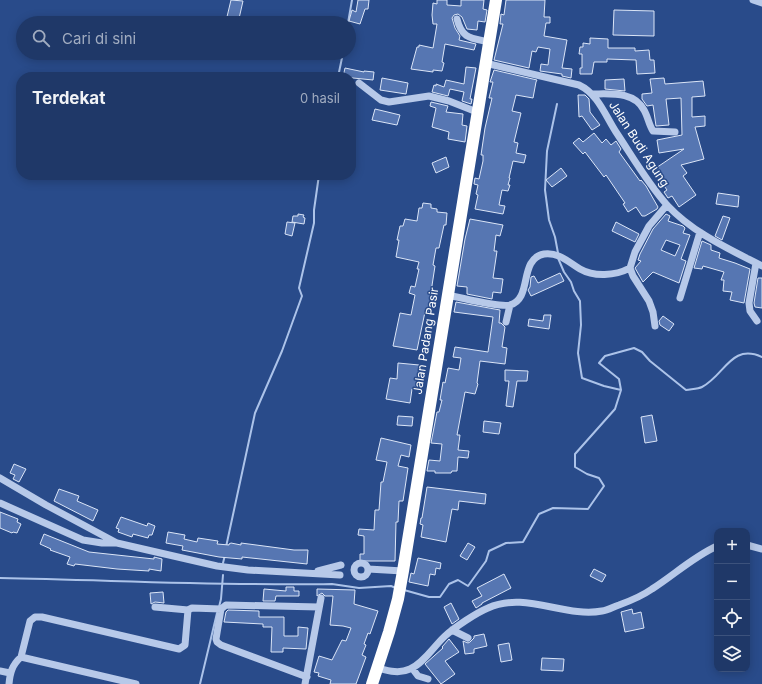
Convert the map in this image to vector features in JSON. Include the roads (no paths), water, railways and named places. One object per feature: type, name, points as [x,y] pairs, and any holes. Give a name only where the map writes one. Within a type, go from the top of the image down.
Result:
[{"type":"highway","name":"Jalan Padang Pasir","points":[[372,684],[398,599],[496,0]]},
{"type":"street","points":[[753,0],[762,3]]},
{"type":"street","points":[[457,19],[463,33],[471,38],[489,42]]},
{"type":"street","name":"Jalan Budi Agung","points":[[485,63],[579,85],[592,94],[651,184],[668,205],[687,223],[700,232],[759,264]]},
{"type":"street","points":[[359,83],[381,100],[394,101],[429,96],[449,100],[477,112]]},
{"type":"street","points":[[592,94],[620,94],[631,97],[640,104],[644,110],[653,131],[675,132]]},
{"type":"street","points":[[655,326],[649,300],[633,276],[630,263],[649,226],[668,205]]},
{"type":"street","points":[[680,298],[700,232]]},
{"type":"street","points":[[447,295],[486,303],[510,305],[516,302],[521,296],[528,270],[533,262],[544,254],[557,255],[580,269],[596,274],[615,273],[630,268]]},
{"type":"street","points":[[756,321],[750,311],[749,304],[759,264]]},
{"type":"street","points":[[506,322],[510,305]]},
{"type":"street","points":[[0,478],[60,513],[117,543]]},
{"type":"street","points":[[0,503],[83,540],[102,543],[117,543],[217,566],[310,573],[355,575],[358,577],[366,575],[368,567],[364,563],[360,562],[310,573]]},
{"type":"street","points":[[750,546],[762,549]]},
{"type":"street","points":[[378,668],[393,672],[400,672],[411,668],[452,630],[488,608],[506,603],[535,604],[572,611],[592,612],[604,610],[630,601],[651,590],[693,559],[714,548]]},
{"type":"street","points":[[355,564],[353,571],[355,575]]},
{"type":"street","points":[[368,570],[402,575]]},
{"type":"street","points":[[218,609],[217,642],[306,681],[321,598]]},
{"type":"street","points":[[155,608],[188,610],[192,608],[218,609],[228,605],[319,607]]},
{"type":"street","points":[[9,684],[10,673],[14,663],[21,658],[30,621],[33,618],[38,617],[180,649],[185,645],[188,610]]},
{"type":"street","points":[[452,630],[468,638]]},
{"type":"street","points":[[21,658],[136,684]]},
{"type":"street","points":[[411,668],[418,676],[428,679]]},
{"type":"street","points":[[0,671],[10,673]]},
{"type":"waterway","points":[[349,16],[352,0]]},
{"type":"waterway","points":[[339,72],[342,60]]},
{"type":"waterway","points":[[557,104],[547,151],[545,190],[549,220],[555,237],[558,253]]},
{"type":"waterway","points":[[226,547],[255,413],[282,351],[302,296],[299,288],[314,223],[314,210],[318,180]]},
{"type":"waterway","points":[[558,258],[580,301],[581,325],[578,353],[582,378],[621,390]]},
{"type":"waterway","points":[[404,590],[429,597],[440,597],[449,584],[458,580],[468,586],[486,561],[489,551],[506,543],[523,542],[539,514],[553,508],[588,509],[604,486],[599,478],[587,474],[575,467],[575,454],[615,409],[621,390],[619,379],[599,363],[605,356],[634,348],[642,352],[650,361],[686,390],[696,389],[710,382],[735,357],[743,354],[751,354],[762,357]]},
{"type":"waterway","points":[[223,563],[225,555]]},
{"type":"waterway","points":[[219,607],[223,575]]},
{"type":"waterway","points":[[0,578],[207,584],[332,584],[359,588],[391,586],[396,588]]},
{"type":"waterway","points":[[200,684],[217,613]]}]
